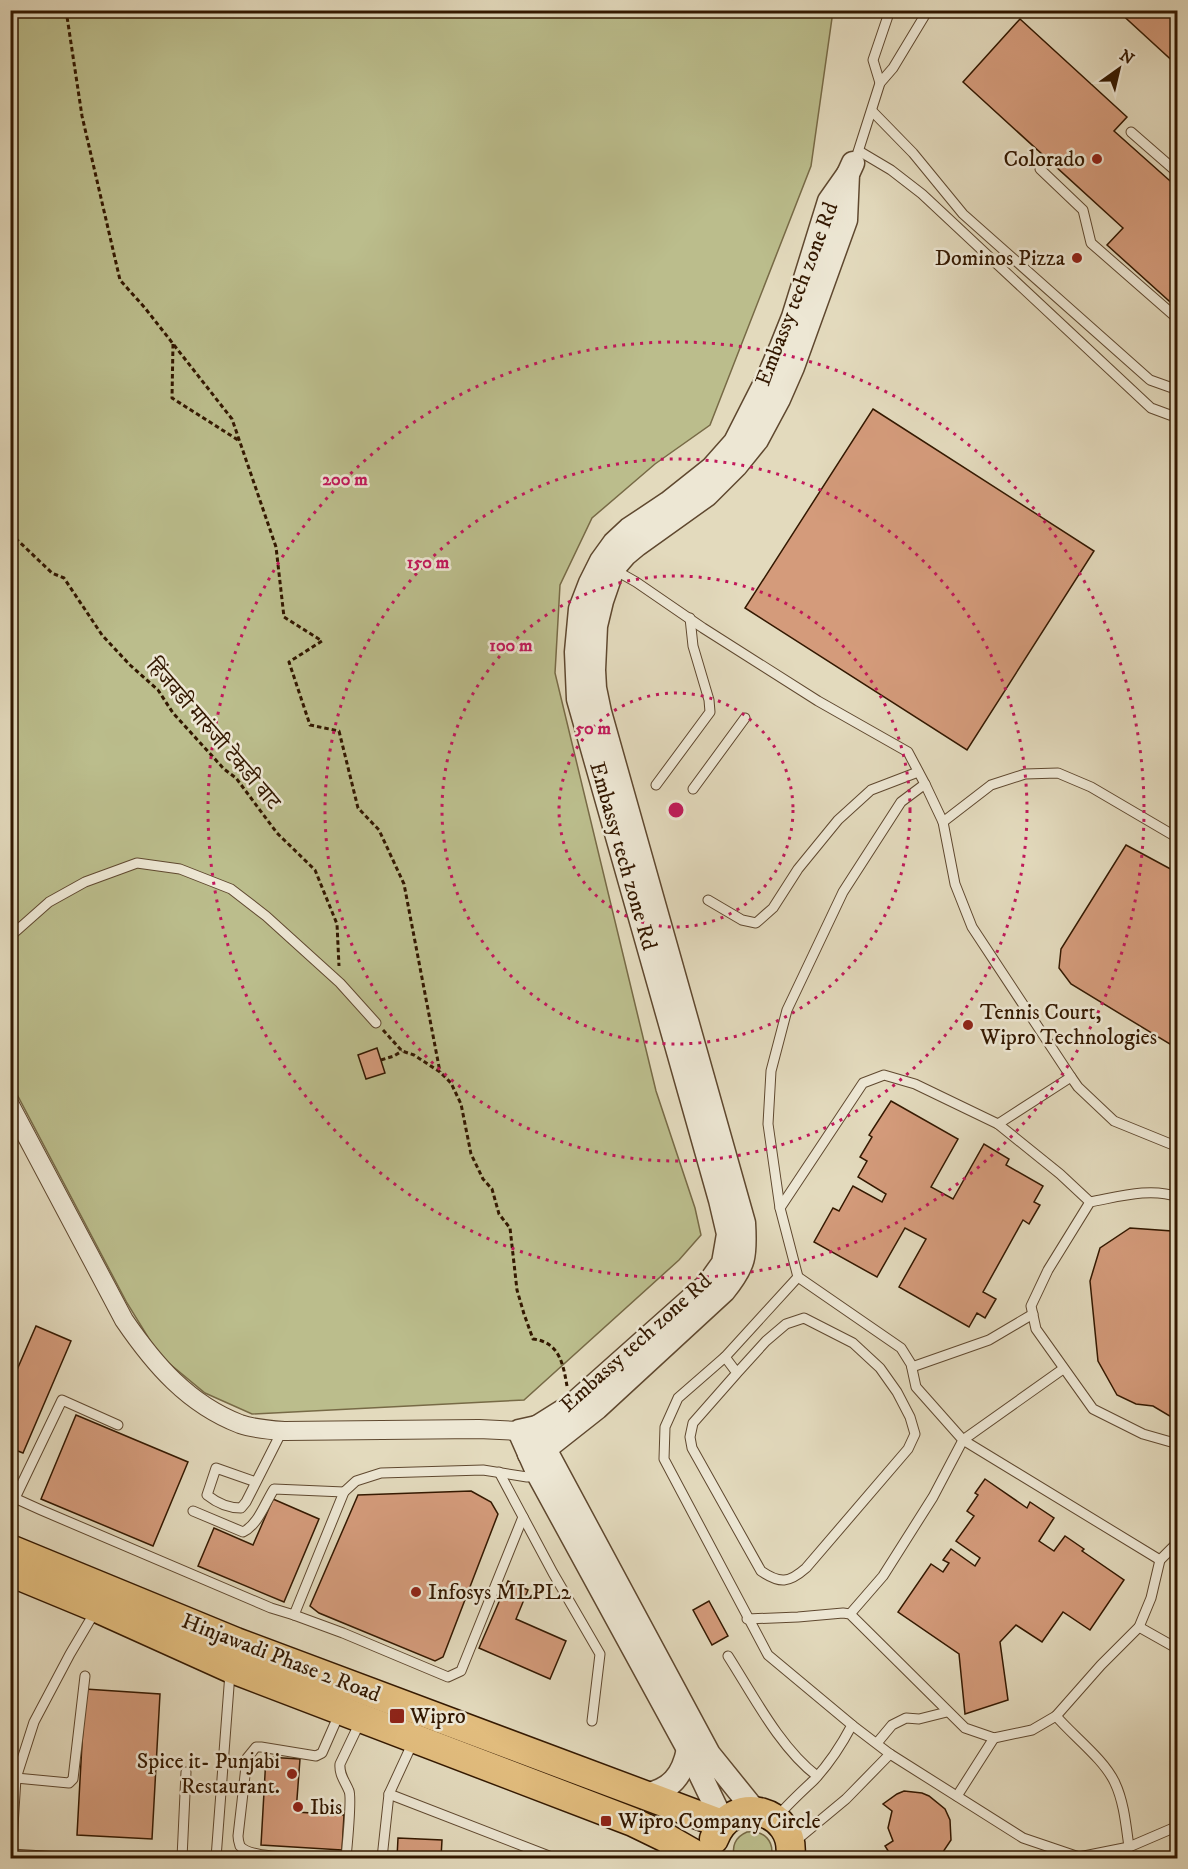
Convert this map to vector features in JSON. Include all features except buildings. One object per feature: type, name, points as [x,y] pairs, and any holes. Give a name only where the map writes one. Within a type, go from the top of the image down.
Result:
[{"type":"main road","name":"Hinjawadi Phase 2 Road","points":[[10,1549],[236,1642],[722,1823]]},
{"type":"main road","name":"Hinjawadi Phase 2 Road","points":[[10,1572],[230,1668],[633,1822],[701,1858]]},
{"type":"main road","points":[[713,1858],[713,1841],[722,1823],[738,1813],[766,1815],[783,1827],[788,1835],[792,1854]]},
{"type":"street","name":"Embassy tech zone Rd","points":[[528,1429],[572,1405],[708,1284],[723,1263],[728,1234],[717,1188],[578,699],[576,652],[580,609],[590,583],[607,565],[614,543],[629,529],[712,468],[730,448],[769,375],[793,317],[809,298],[829,201],[853,163]]},
{"type":"street","points":[[537,1451],[597,1408],[724,1291],[736,1276],[746,1247],[744,1223],[595,688],[596,626],[607,565]]},
{"type":"street","points":[[10,1105],[124,1320],[154,1362],[175,1383],[218,1414],[263,1430],[282,1431],[528,1429],[537,1451],[709,1754],[766,1815]]},
{"type":"street","points":[[537,1451],[539,1476],[688,1749],[722,1823]]},
{"type":"street","points":[[643,1795],[656,1793],[668,1786],[680,1774],[685,1765],[688,1749]]},
{"type":"lane","points":[[880,83],[873,60],[890,10]]},
{"type":"lane","points":[[928,10],[893,68],[880,83],[853,163],[891,170],[922,194],[1151,408],[1178,418]]},
{"type":"lane","points":[[872,111],[912,153],[963,214],[1150,380],[1178,390]]},
{"type":"lane","points":[[1131,132],[1178,173]]},
{"type":"lane","points":[[1040,169],[1083,210],[1091,243],[1178,319]]},
{"type":"lane","points":[[607,565],[818,701],[908,752],[943,822],[955,884],[972,927],[1071,1077],[1078,1087],[1114,1121],[1178,1147]]},
{"type":"lane","points":[[656,785],[710,712],[709,700],[693,646],[690,618]]},
{"type":"lane","points":[[693,789],[745,717]]},
{"type":"lane","points":[[708,900],[742,920],[756,923],[773,908],[798,868],[838,820],[871,789],[918,771]]},
{"type":"lane","points":[[943,822],[991,785],[1025,774],[1058,773],[1091,787],[1178,838]]},
{"type":"lane","points":[[925,784],[901,802],[843,892],[787,1010],[771,1071],[768,1124],[780,1208],[798,1277],[901,1348],[912,1367],[916,1387],[963,1440],[1160,1560]]},
{"type":"lane","points":[[10,939],[50,902],[85,882],[137,863],[180,869],[231,889],[266,915],[340,983],[376,1023]]},
{"type":"lane","points":[[780,1208],[863,1083],[884,1075],[915,1084],[998,1124],[1060,1174],[1090,1202]]},
{"type":"lane","points":[[998,1124],[1071,1077]]},
{"type":"lane","points":[[1178,1197],[1165,1193],[1125,1195],[1090,1202],[1048,1270],[1031,1306],[1036,1329],[1094,1409],[1143,1434],[1178,1444]]},
{"type":"lane","points":[[798,1277],[725,1357],[678,1398],[665,1427],[664,1459],[768,1654],[890,1754],[1023,1838],[1079,1857],[1129,1847],[1178,1826]]},
{"type":"lane","points":[[912,1367],[989,1340],[1033,1314]]},
{"type":"lane","points":[[804,1318],[853,1343],[879,1368],[897,1392],[910,1417],[915,1434],[908,1449],[795,1578],[782,1581],[772,1579],[761,1571],[692,1448],[690,1437],[693,1424],[737,1373],[766,1341],[786,1324],[804,1318]]},
{"type":"lane","points":[[725,1357],[737,1373]]},
{"type":"lane","points":[[850,1614],[883,1576],[933,1497],[963,1440],[1064,1369]]},
{"type":"lane","points":[[118,1425],[62,1400],[13,1497],[271,1608],[343,1633],[448,1677],[461,1671],[523,1517]]},
{"type":"lane","points":[[256,1482],[216,1468],[207,1495],[233,1508],[241,1508],[256,1482],[282,1431]]},
{"type":"lane","points":[[294,1615],[344,1492],[356,1481],[381,1473],[483,1470],[539,1476]]},
{"type":"lane","points":[[499,1472],[600,1654],[592,1721]]},
{"type":"lane","points":[[193,1511],[243,1532],[248,1530],[256,1520],[274,1489],[344,1492]]},
{"type":"lane","points":[[747,1618],[850,1614],[964,1728],[994,1738],[1032,1730],[1056,1716],[1101,1665],[1139,1627],[1151,1598],[1160,1560],[1178,1542]]},
{"type":"lane","points":[[75,1858],[11,1856],[16,1778],[34,1722],[97,1608]]},
{"type":"lane","points":[[1139,1627],[1178,1649]]},
{"type":"lane","points":[[728,1656],[783,1742],[806,1768],[817,1776]]},
{"type":"lane","points":[[216,1858],[230,1668]]},
{"type":"lane","points":[[16,1778],[69,1783],[73,1779],[85,1676]]},
{"type":"lane","points":[[877,1743],[892,1725],[906,1718],[919,1719],[947,1712]]},
{"type":"lane","points":[[308,1858],[254,1854],[239,1844],[247,1758],[256,1747],[316,1756],[322,1753],[351,1714]]},
{"type":"lane","points":[[346,1858],[350,1791],[343,1780],[340,1764],[351,1714]]},
{"type":"lane","points":[[1056,1716],[1095,1756],[1114,1782],[1123,1810],[1129,1847]]},
{"type":"lane","points":[[766,1815],[793,1798],[817,1776],[852,1725]]},
{"type":"lane","points":[[957,1796],[994,1738]]},
{"type":"lane","points":[[382,1858],[389,1794],[414,1739]]},
{"type":"lane","points":[[792,1854],[890,1754]]},
{"type":"lane","points":[[182,1858],[186,1772]]},
{"type":"lane","points":[[389,1794],[554,1858]]},
{"type":"path","points":[[66,10],[82,116],[120,280],[145,308],[232,419],[276,547],[284,617],[322,641],[289,662],[310,726],[339,731],[358,808],[378,830],[404,884],[440,1072]]},
{"type":"path","points":[[173,344],[172,398],[239,441]]},
{"type":"path","name":"हिंजवडी मारुंजी टेकडी वाट","points":[[10,533],[52,573],[64,578],[102,635],[158,690],[173,713],[224,769],[236,778],[277,832],[315,870],[337,924],[340,983]]},
{"type":"path","points":[[376,1023],[402,1051],[414,1055],[440,1072],[451,1083],[461,1104],[471,1154],[483,1179],[492,1189],[499,1214],[510,1228],[517,1290],[530,1331],[534,1339],[545,1340],[555,1348],[565,1374],[572,1405]]},
{"type":"path","points":[[381,1060],[402,1051]]},
{"type":"green space","points":[[10,11],[833,11],[811,166],[710,425],[655,464],[592,518],[560,585],[555,673],[656,1091],[695,1208],[701,1235],[679,1260],[524,1400],[252,1414],[205,1393],[159,1355],[127,1303],[11,1083]]},
{"type":"green space","points":[[747,1832],[758,1833],[767,1838],[771,1846],[771,1858],[735,1858],[735,1843]]},
{"type":"place","name":"Colorado","points":[[1097,159]]},
{"type":"place","name":"Dominos Pizza","points":[[1077,258]]},
{"type":"place","name":"Tennis Court, Wipro Technologies","points":[[968,1025]]},
{"type":"place","name":"Infosys MLPL2","points":[[416,1592]]},
{"type":"place","name":"Wipro","points":[[397,1716]]},
{"type":"place","name":"Spice it- Punjabi Restaurant.","points":[[292,1774]]},
{"type":"place","name":"Ibis","points":[[298,1807]]},
{"type":"place","name":"Wipro Company Circle","points":[[606,1821]]}]
